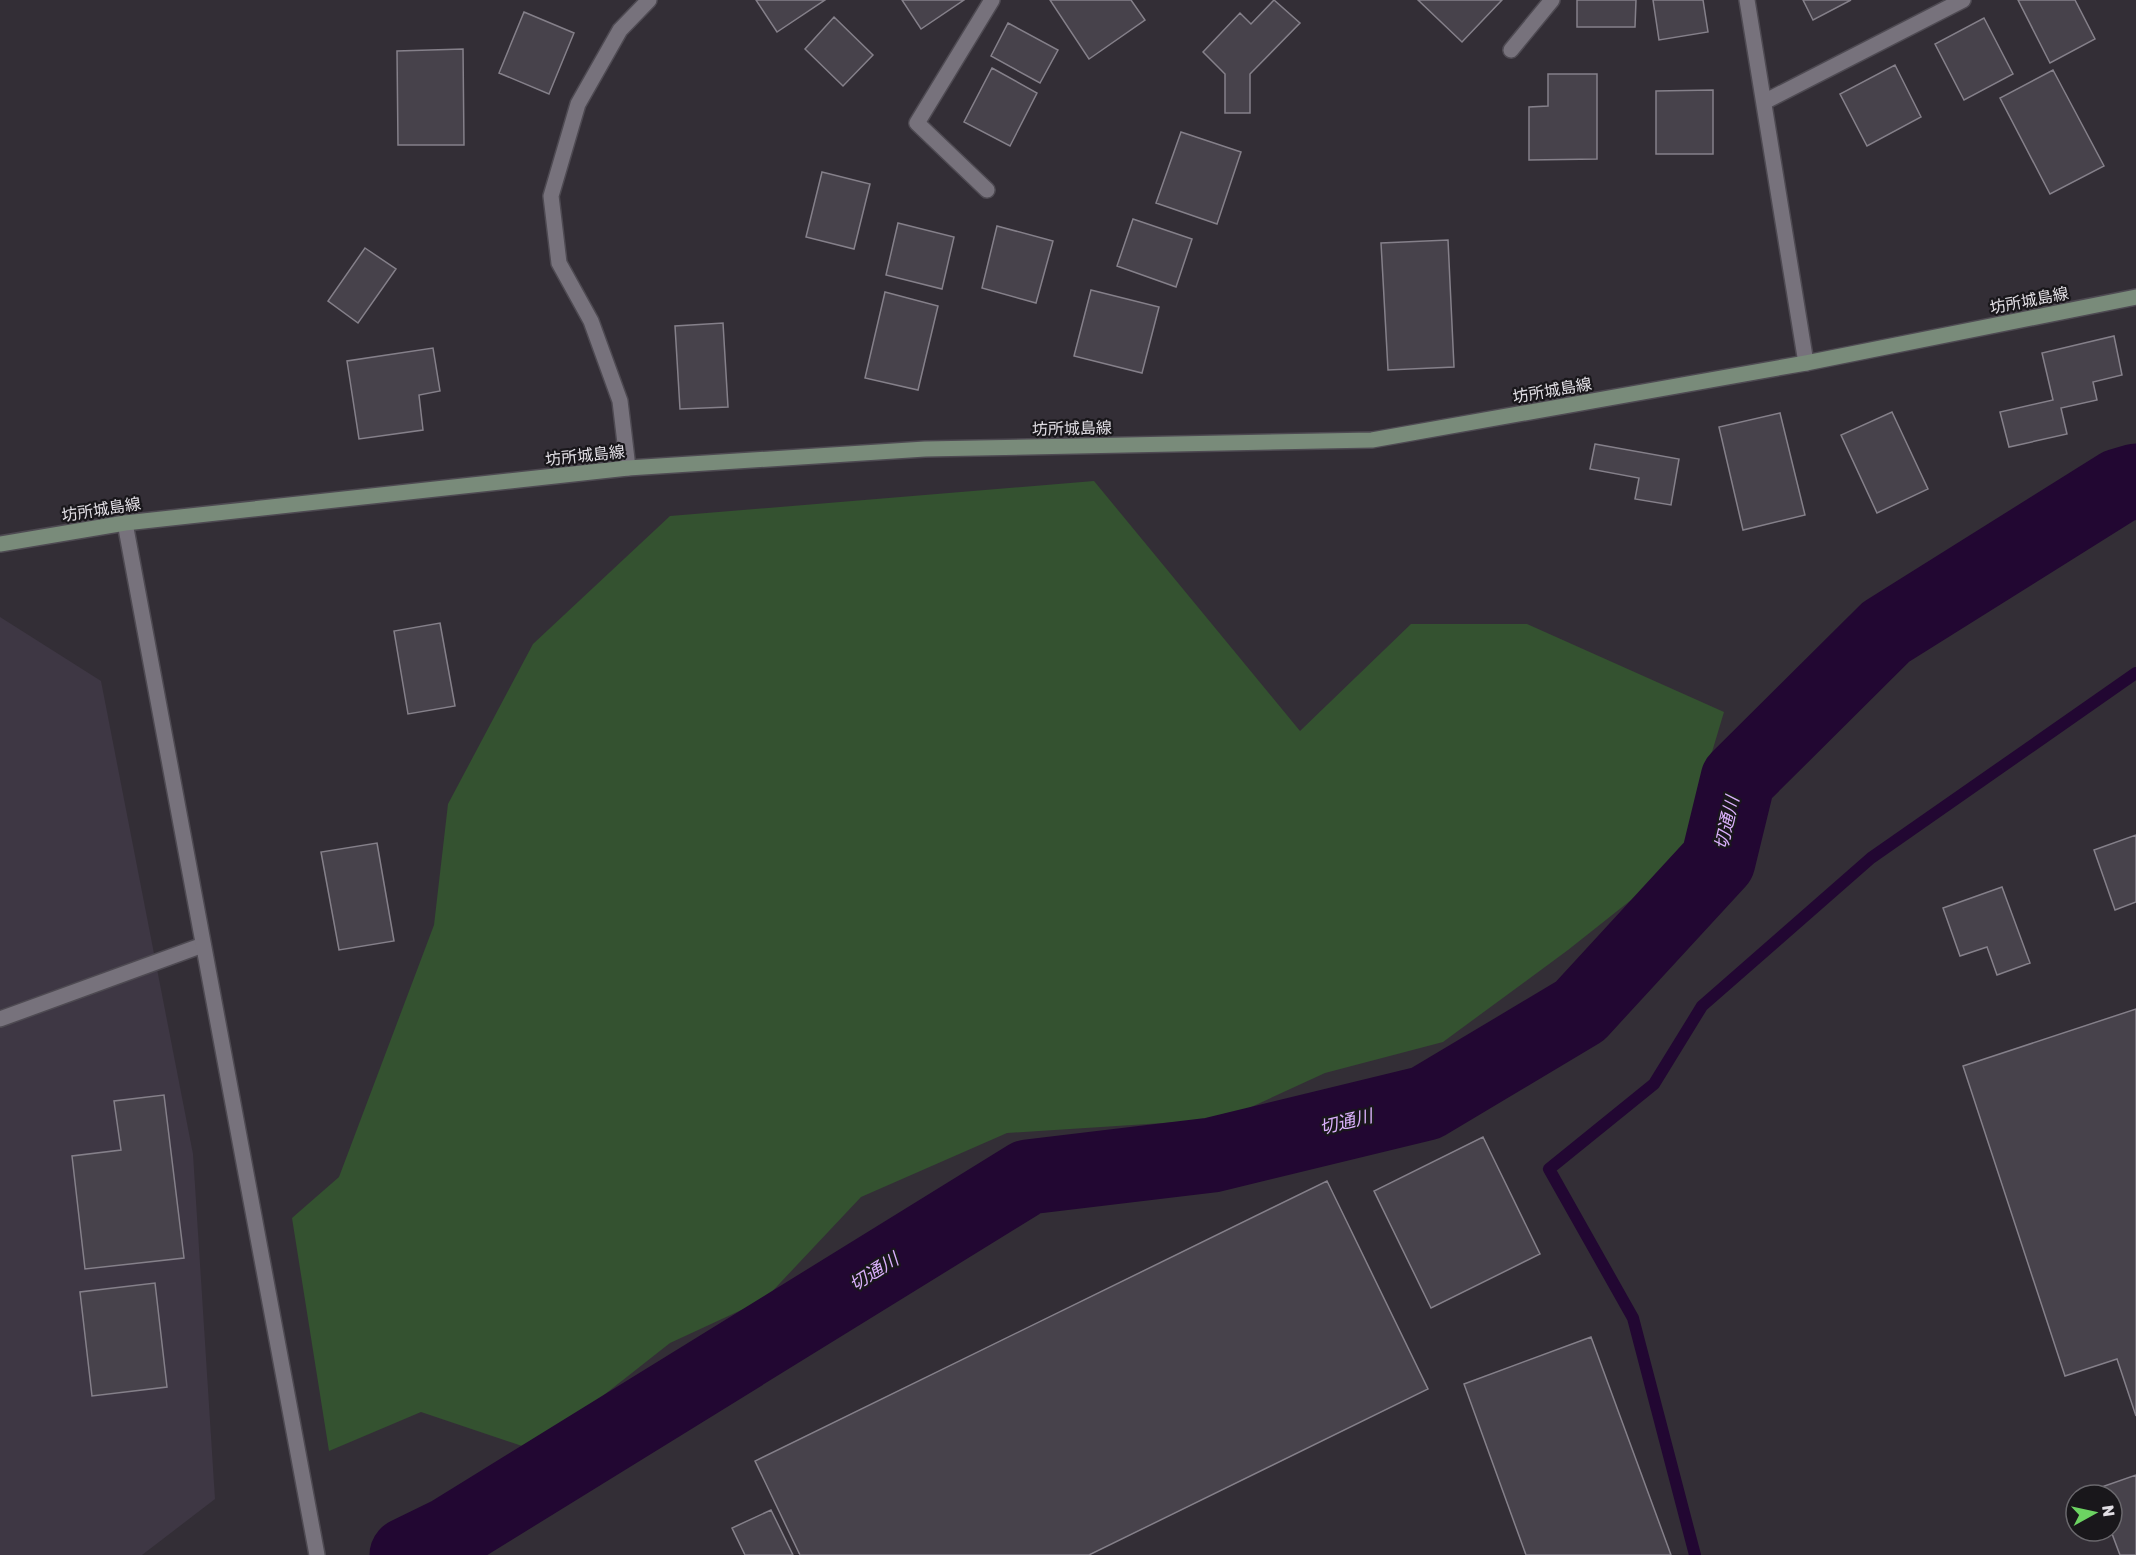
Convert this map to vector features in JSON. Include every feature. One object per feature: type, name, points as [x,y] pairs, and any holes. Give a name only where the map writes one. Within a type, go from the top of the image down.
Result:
[{"type":"main road","name":"坊所城島線","points":[[0,544],[125,523],[628,468],[925,449],[1372,440],[1806,363],[2136,297]]},
{"type":"street","points":[[628,468],[620,401],[591,321],[559,263],[551,196],[578,104],[620,30],[649,0]]},
{"type":"street","points":[[987,190],[917,123],[992,0]]},
{"type":"street","points":[[1511,50],[1552,0]]},
{"type":"street","points":[[1747,0],[1806,363]]},
{"type":"street","points":[[1764,102],[1963,0]]},
{"type":"street","points":[[125,523],[317,1555]]},
{"type":"street","points":[[0,1018],[203,945]]},
{"type":"shaded area","points":[[0,617],[101,681],[193,1154],[215,1499],[142,1555],[0,1555]]},
{"type":"green space","points":[[1094,481],[1300,731],[1411,624],[1527,624],[1724,712],[1679,862],[1568,950],[1443,1042],[1325,1073],[1225,1119],[1007,1133],[861,1197],[765,1299],[670,1343],[534,1450],[421,1412],[329,1451],[292,1218],[339,1177],[434,925],[448,804],[533,644],[670,516]]},
{"type":"building","points":[[756,0],[825,0],[777,32]]},
{"type":"building","points":[[902,0],[964,0],[921,29]]},
{"type":"building","points":[[1050,0],[1131,0],[1145,20],[1089,59]]},
{"type":"building","points":[[1274,0],[1300,23],[1250,74],[1250,113],[1225,113],[1225,74],[1203,52],[1240,13],[1251,24]]},
{"type":"building","points":[[1418,0],[1502,0],[1462,42]]},
{"type":"building","points":[[1577,0],[1636,0],[1635,27],[1577,27]]},
{"type":"building","points":[[1653,0],[1703,0],[1708,32],[1659,40]]},
{"type":"building","points":[[1803,0],[1851,0],[1813,20]]},
{"type":"building","points":[[2018,0],[2075,0],[2095,39],[2050,63]]},
{"type":"building","points":[[524,12],[574,33],[549,94],[499,73]]},
{"type":"building","points":[[834,17],[873,55],[843,86],[805,49]]},
{"type":"building","points":[[1984,18],[2013,74],[1964,100],[1935,44]]},
{"type":"building","points":[[1008,23],[1058,50],[1040,83],[991,56]]},
{"type":"building","points":[[463,49],[464,145],[398,145],[397,51]]},
{"type":"building","points":[[1895,65],[1921,117],[1867,146],[1840,94]]},
{"type":"building","points":[[992,68],[1037,93],[1010,146],[964,122]]},
{"type":"building","points":[[2053,70],[2104,166],[2050,194],[2000,98]]},
{"type":"building","points":[[1548,74],[1597,74],[1597,159],[1529,160],[1529,107],[1548,106]]},
{"type":"building","points":[[1713,90],[1713,154],[1656,154],[1656,91]]},
{"type":"building","points":[[1181,132],[1241,152],[1217,224],[1156,203]]},
{"type":"building","points":[[822,172],[870,184],[854,249],[806,237]]},
{"type":"building","points":[[1133,219],[1192,239],[1176,287],[1117,266]]},
{"type":"building","points":[[898,223],[954,237],[942,289],[886,275]]},
{"type":"building","points":[[997,226],[1053,241],[1036,303],[982,288]]},
{"type":"building","points":[[1448,240],[1454,367],[1388,370],[1381,243]]},
{"type":"building","points":[[365,248],[396,269],[358,323],[328,301]]},
{"type":"building","points":[[1091,290],[1159,307],[1142,373],[1074,356]]},
{"type":"building","points":[[885,292],[938,306],[918,390],[865,378]]},
{"type":"building","points":[[723,323],[728,407],[680,409],[675,326]]},
{"type":"building","points":[[2114,336],[2122,375],[2093,382],[2097,400],[2061,408],[2067,434],[2009,447],[2000,412],[2053,400],[2042,353]]},
{"type":"building","points":[[433,348],[440,391],[419,395],[423,430],[359,439],[347,361]]},
{"type":"building","points":[[1892,412],[1928,489],[1877,513],[1841,435]]},
{"type":"building","points":[[1780,413],[1805,515],[1743,530],[1719,427]]},
{"type":"building","points":[[1595,444],[1679,459],[1671,505],[1635,499],[1639,478],[1590,469]]},
{"type":"building","points":[[440,623],[455,706],[408,714],[394,631]]},
{"type":"building","points":[[2136,835],[2136,902],[2115,910],[2094,850]]},
{"type":"building","points":[[377,843],[394,941],[339,950],[321,852]]},
{"type":"building","points":[[2002,887],[2030,963],[1997,975],[1987,947],[1960,956],[1943,908]]},
{"type":"building","points":[[2136,1009],[2136,1416],[2117,1359],[2065,1376],[1963,1066]]},
{"type":"building","points":[[164,1095],[184,1258],[85,1269],[72,1156],[121,1150],[114,1101]]},
{"type":"building","points":[[1483,1137],[1540,1254],[1431,1308],[1374,1191]]},
{"type":"building","points":[[1327,1181],[1428,1389],[1089,1555],[800,1555],[755,1461]]},
{"type":"building","points":[[155,1283],[167,1387],[92,1396],[80,1292]]},
{"type":"building","points":[[1591,1337],[1671,1555],[1526,1555],[1464,1384]]},
{"type":"building","points":[[2136,1475],[2136,1555],[2120,1555],[2116,1543],[2124,1543],[2124,1483],[2113,1483]]},
{"type":"building","points":[[771,1510],[793,1555],[745,1555],[732,1528]]},
{"type":"waterway","name":"切通川","points":[[407,1555],[450,1534],[1028,1177],[1212,1155],[1426,1103],[1580,1011],[1718,861],[1738,779],[1886,632],[2119,486],[2136,481]]},
{"type":"waterway","points":[[1695,1555],[1633,1318],[1549,1169],[1654,1084],[1702,1006],[1871,858],[2136,673]]}]
